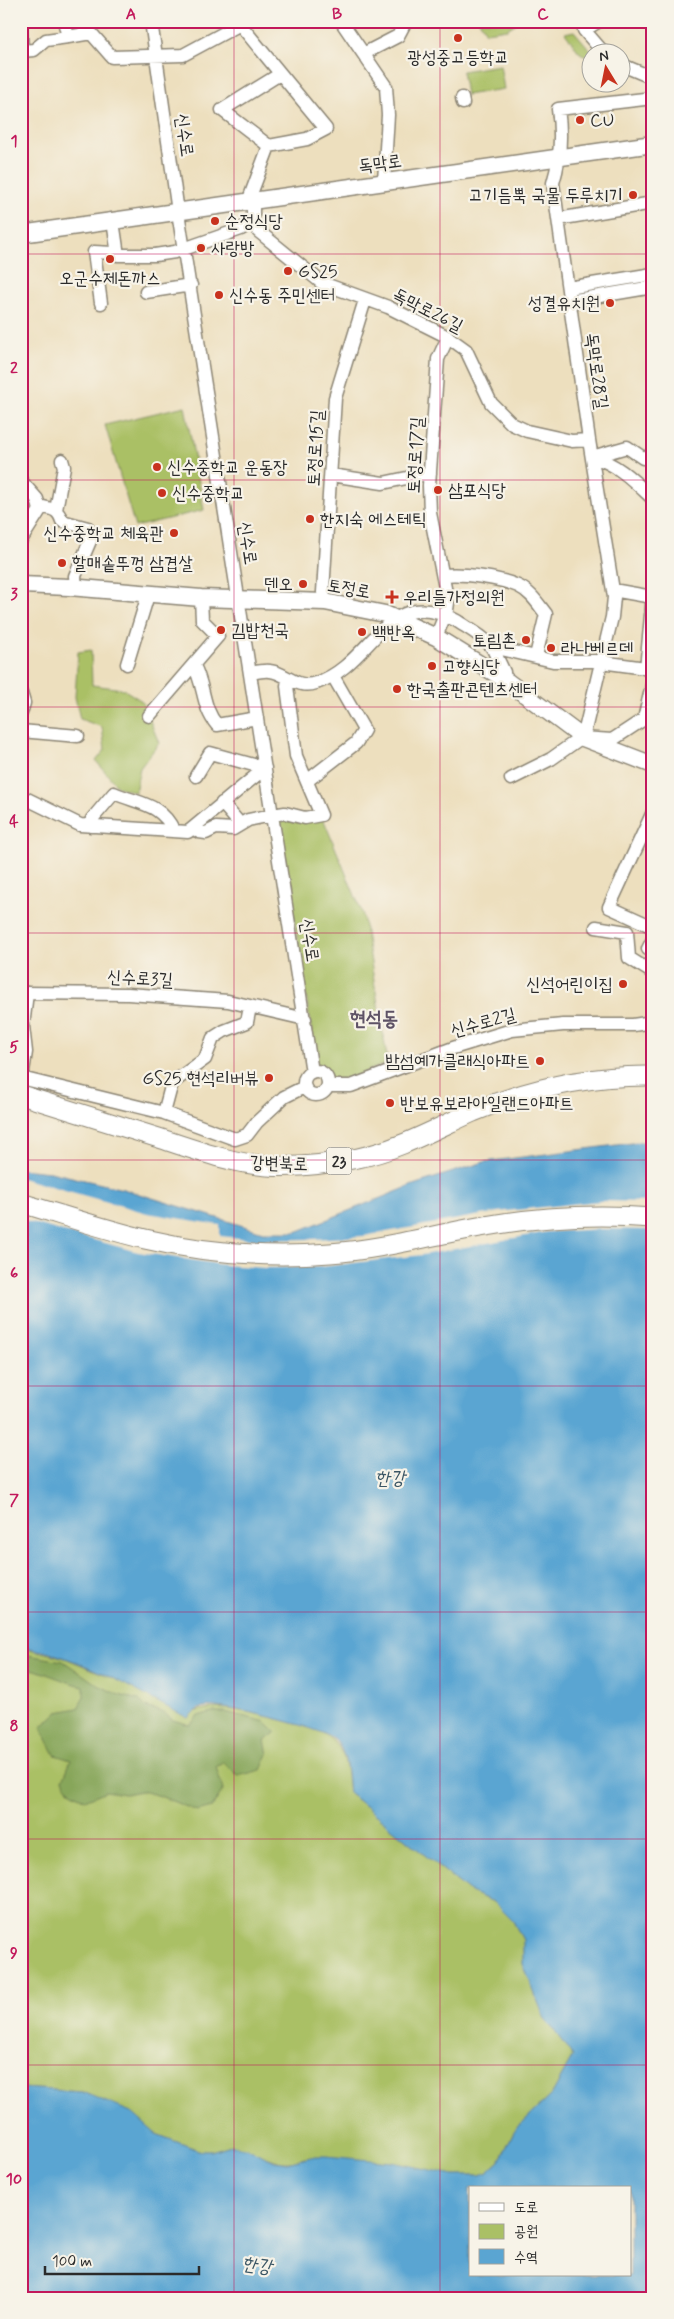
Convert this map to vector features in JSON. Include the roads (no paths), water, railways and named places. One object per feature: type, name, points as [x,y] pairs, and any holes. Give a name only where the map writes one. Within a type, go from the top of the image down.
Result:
[{"type":"highway","name":"강변북로","points":[[21,1095],[226,1160],[268,1166],[311,1165],[358,1158],[401,1145],[474,1112],[531,1091],[582,1081],[631,1076],[653,1076]]},
{"type":"highway","points":[[21,1203],[146,1239],[211,1250],[270,1255],[340,1252],[407,1243],[496,1224],[552,1217],[621,1216],[653,1218]]},
{"type":"main road","name":"독막로","points":[[21,234],[653,144]]},
{"type":"main road","name":"토정로","points":[[21,585],[201,598],[325,602],[385,614],[436,637],[504,679],[582,738],[653,765]]},
{"type":"street","points":[[64,21],[68,37]]},
{"type":"street","name":"신수로","points":[[151,21],[178,212],[191,285],[312,1072]]},
{"type":"street","points":[[341,21],[365,53],[386,87],[388,115],[384,182]]},
{"type":"street","points":[[365,53],[398,36],[406,21]]},
{"type":"street","points":[[594,42],[584,30],[599,21]]},
{"type":"street","points":[[21,28],[22,51],[34,50],[46,40],[91,33],[112,57],[156,56],[183,55],[234,28],[238,22],[326,129],[307,139],[269,146],[222,110],[280,74]]},
{"type":"street","points":[[632,69],[653,78]]},
{"type":"street","name":"독막로28길","points":[[582,738],[612,617],[613,590],[589,440],[553,183],[560,157],[561,131],[558,109],[653,98]]},
{"type":"street","points":[[101,303],[94,252],[124,255],[155,255],[185,249],[241,229],[253,221],[250,201],[269,146]]},
{"type":"street","points":[[558,219],[653,203]]},
{"type":"street","points":[[113,221],[124,255]]},
{"type":"street","name":"독막로26길","points":[[253,221],[258,231],[322,283],[364,300],[388,307],[448,337],[466,350],[491,403],[512,424],[527,432],[572,441],[589,440]]},
{"type":"street","points":[[568,288],[653,274]]},
{"type":"street","points":[[146,292],[191,285]]},
{"type":"street","points":[[570,301],[653,287]]},
{"type":"street","name":"토정로15길","points":[[325,602],[323,592],[335,398],[364,300]]},
{"type":"street","name":"토정로17길","points":[[436,637],[448,603],[430,512],[430,473],[438,359],[448,337]]},
{"type":"street","points":[[592,457],[627,447],[643,458],[653,455]]},
{"type":"street","points":[[592,457],[605,460],[632,479],[653,499]]},
{"type":"street","points":[[56,510],[64,467],[62,460]]},
{"type":"street","points":[[331,475],[383,483],[430,473]]},
{"type":"street","points":[[21,481],[37,499],[40,510],[21,540]]},
{"type":"street","points":[[39,506],[56,510],[59,512],[62,521],[88,528],[90,541],[75,576],[76,588]]},
{"type":"street","points":[[444,576],[489,578],[519,586],[534,598],[546,614],[536,656]]},
{"type":"street","points":[[493,649],[497,648],[553,661],[594,661],[649,669],[652,595],[613,590]]},
{"type":"street","points":[[127,664],[148,595]]},
{"type":"street","points":[[149,716],[218,636],[202,620],[201,598]]},
{"type":"street","points":[[250,673],[271,670],[294,682],[313,684],[333,676],[358,656],[395,618],[416,609],[445,615],[489,643],[504,672],[504,679]]},
{"type":"street","points":[[194,666],[199,675],[209,716],[217,725],[257,718]]},
{"type":"street","points":[[307,781],[356,743],[364,730],[333,676]]},
{"type":"street","points":[[193,828],[199,832],[206,833],[216,828],[233,829],[248,820],[272,815],[285,813],[305,818],[320,815],[296,756],[287,686],[288,679]]},
{"type":"street","points":[[511,779],[551,759],[582,738],[612,740],[644,720],[653,681]]},
{"type":"street","points":[[21,693],[24,704],[21,713]]},
{"type":"street","points":[[21,731],[78,736]]},
{"type":"street","points":[[196,776],[210,753],[265,768]]},
{"type":"street","points":[[21,796],[80,825],[188,832],[265,768]]},
{"type":"street","points":[[90,826],[92,819],[114,794],[151,806],[168,818],[174,831]]},
{"type":"street","points":[[222,803],[240,824]]},
{"type":"street","points":[[653,812],[649,828],[609,907],[653,927]]},
{"type":"street","points":[[596,927],[627,932],[629,958],[653,973]]},
{"type":"street","points":[[653,939],[648,949],[653,951]]},
{"type":"street","name":"신수로3길","points":[[21,1078],[26,1052],[24,993],[128,994],[228,1002],[305,1019]]},
{"type":"street","points":[[164,1113],[172,1083],[205,1058],[213,1038],[224,1031],[247,1022],[250,1007]]},
{"type":"street","name":"신수로2길","points":[[328,1086],[351,1086],[453,1048],[512,1030],[563,1025],[633,1025],[653,1022]]},
{"type":"street","points":[[312,1072],[319,1072],[325,1076],[328,1086],[324,1092],[316,1095],[309,1093],[304,1087],[304,1079],[312,1072]]},
{"type":"street","points":[[21,1078],[164,1113],[235,1139],[247,1135],[257,1122],[284,1097],[304,1087]]},
{"type":"water","name":"한강","points":[[640,1142],[653,1143],[653,2298],[21,2298],[21,2088],[82,2092],[131,2112],[156,2134],[201,2151],[211,2151],[231,2145],[248,2149],[275,2161],[287,2163],[315,2156],[326,2156],[392,2162],[454,2175],[480,2175],[488,2172],[500,2161],[514,2131],[552,2094],[573,2056],[544,2017],[523,1964],[523,1940],[513,1921],[494,1902],[470,1892],[349,1793],[344,1757],[339,1744],[334,1739],[310,1728],[249,1712],[229,1709],[203,1707],[195,1711],[188,1718],[107,1675],[64,1657],[21,1647],[21,1169],[50,1172],[123,1189],[263,1232],[296,1232],[413,1185],[484,1162]]},
{"type":"place","name":"광성중고등학교","points":[[458,38]]},
{"type":"place","name":"CU","points":[[580,120]]},
{"type":"place","name":"고기듬뿍 국물 두루치기","points":[[633,195]]},
{"type":"place","name":"순정식당","points":[[215,221]]},
{"type":"place","name":"사랑방","points":[[201,248]]},
{"type":"place","name":"오군수제돈까스","points":[[110,259]]},
{"type":"place","name":"GS25","points":[[288,271]]},
{"type":"place","name":"신수동 주민센터","points":[[219,295]]},
{"type":"place","name":"성결유치원","points":[[610,303]]},
{"type":"place","name":"신수중학교 운동장","points":[[157,467]]},
{"type":"place","name":"삼포식당","points":[[438,490]]},
{"type":"place","name":"신수중학교","points":[[162,493]]},
{"type":"place","name":"한지숙 에스테틱","points":[[310,519]]},
{"type":"place","name":"신수중학교 체육관","points":[[174,533]]},
{"type":"place","name":"할매솥뚜껑 삼겹살","points":[[62,563]]},
{"type":"place","name":"덴오","points":[[303,584]]},
{"type":"place","name":"우리들가정의원","points":[[392,597]]},
{"type":"place","name":"김밥천국","points":[[221,630]]},
{"type":"place","name":"백반옥","points":[[362,632]]},
{"type":"place","name":"토림촌","points":[[526,640]]},
{"type":"place","name":"라나베르데","points":[[551,648]]},
{"type":"place","name":"고향식당","points":[[432,666]]},
{"type":"place","name":"한국출판콘텐츠센터","points":[[397,689]]},
{"type":"place","name":"신석어린이집","points":[[623,984]]},
{"type":"place","name":"밤섬예가클래식아파트","points":[[540,1061]]},
{"type":"place","name":"GS25 현석리버뷰","points":[[269,1078]]},
{"type":"place","name":"반보유보라아일랜드아파트","points":[[390,1103]]},
{"type":"district","name":"현석동","points":[[374,1018]]}]
